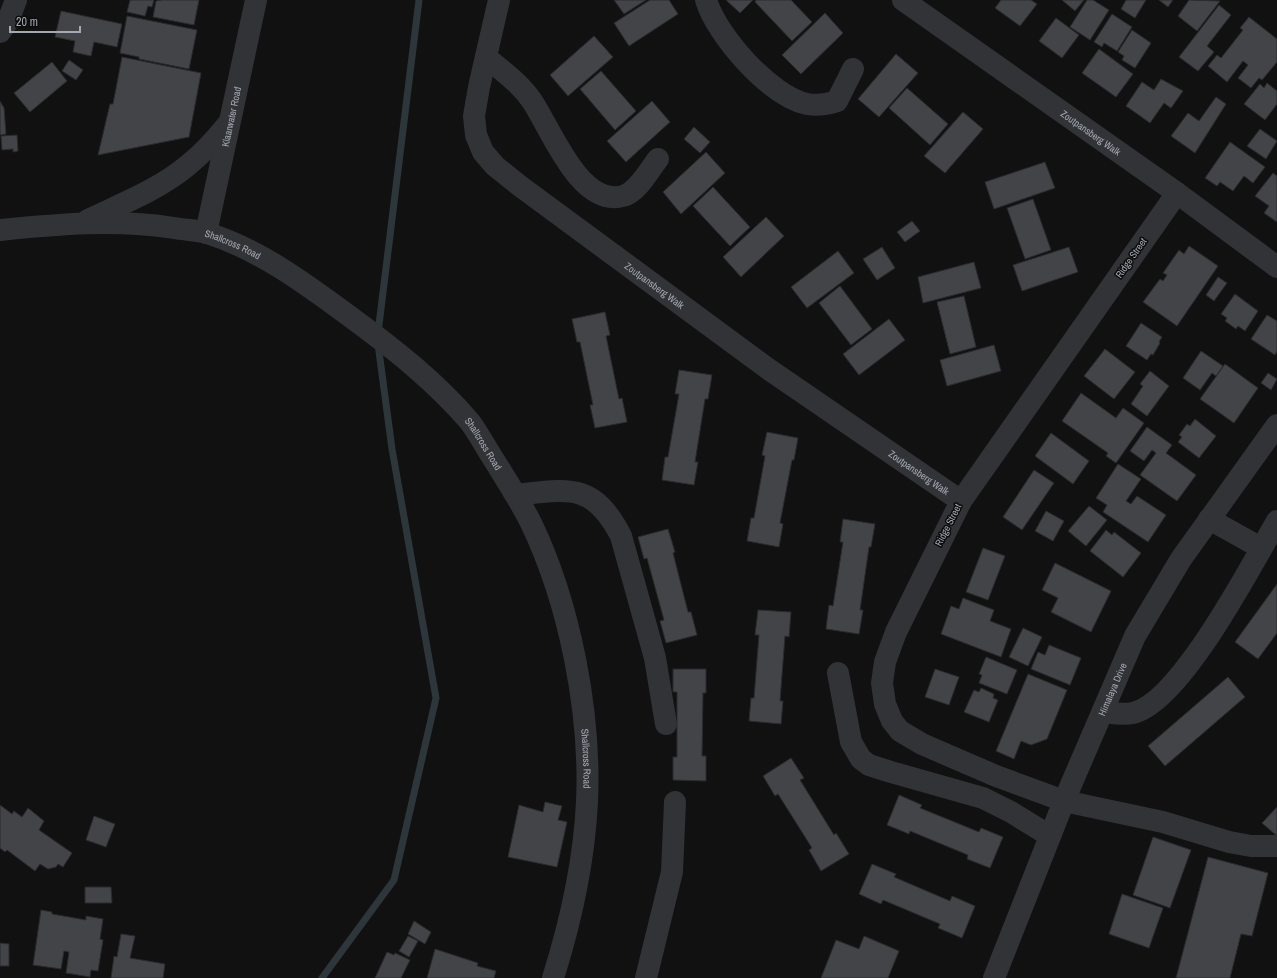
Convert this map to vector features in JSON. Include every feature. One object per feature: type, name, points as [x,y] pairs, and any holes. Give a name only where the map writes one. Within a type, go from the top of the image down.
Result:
[{"type":"street","points":[[0,32],[8,21],[16,0]]},
{"type":"street","name":"Klaarwater Road","points":[[206,233],[256,0]]},
{"type":"street","name":"Zoutpansberg Walk","points":[[499,0],[474,116],[476,135],[483,152],[495,166],[767,368],[961,501]]},
{"type":"street","points":[[706,0],[710,14],[733,48],[757,72],[794,98],[807,104],[826,105],[837,101],[853,69]]},
{"type":"street","name":"Zoutpansberg Walk","points":[[902,0],[1177,193],[1277,267]]},
{"type":"street","points":[[486,57],[517,83],[532,100],[554,140],[579,178],[604,196],[624,196],[633,191],[658,159]]},
{"type":"street","points":[[81,223],[160,185],[186,167],[209,147],[229,122]]},
{"type":"street","name":"Ridge Street","points":[[1177,193],[961,501],[896,632],[888,655],[882,683],[885,704],[892,721],[900,731],[922,744],[996,776],[1064,801],[1163,822],[1229,842],[1252,846],[1277,846]]},
{"type":"street","name":"Shallcross Road","points":[[0,230],[81,223],[122,223],[206,233],[252,252],[306,285],[377,337],[430,381],[471,424],[516,495],[532,525],[556,587],[575,657],[585,734],[587,800],[581,864],[567,934],[553,978]]},
{"type":"street","name":"Himalaya Drive","points":[[994,978],[1064,801],[1135,636],[1180,559],[1277,426]]},
{"type":"street","points":[[516,495],[561,490],[576,491],[602,507],[614,522],[621,536],[655,658],[666,724]]},
{"type":"street","points":[[1210,519],[1261,548]]},
{"type":"street","points":[[1103,712],[1134,713],[1164,694],[1182,675],[1206,641],[1277,521]]},
{"type":"street","points":[[838,673],[851,742],[861,759],[869,765],[983,798],[1011,812],[1050,836]]},
{"type":"street","points":[[646,978],[672,872],[675,802]]},
{"type":"building","points":[[130,0],[154,0],[152,7],[148,6],[145,16],[127,12]]},
{"type":"building","points":[[199,0],[194,25],[153,17],[156,1]]},
{"type":"building","points":[[614,0],[646,0],[624,14]]},
{"type":"building","points":[[650,0],[669,0],[678,14],[629,46],[614,23]]},
{"type":"building","points":[[726,0],[753,0],[740,13]]},
{"type":"building","points":[[756,0],[791,0],[812,22],[792,41],[755,2]]},
{"type":"building","points":[[1001,0],[1031,0],[1037,4],[1020,26],[995,8]]},
{"type":"building","points":[[1062,0],[1084,0],[1075,11]]},
{"type":"building","points":[[1087,0],[1093,0],[1109,10],[1090,40],[1070,27]]},
{"type":"building","points":[[1126,0],[1146,0],[1135,18],[1121,9]]},
{"type":"building","points":[[1159,0],[1173,0],[1168,7]]},
{"type":"building","points":[[1189,0],[1220,1],[1197,31],[1178,16]]},
{"type":"building","points":[[1219,5],[1231,15],[1207,46],[1214,52],[1198,71],[1179,57]]},
{"type":"building","points":[[61,11],[122,24],[117,47],[94,42],[91,56],[73,52],[75,41],[55,37]]},
{"type":"building","points":[[825,13],[843,33],[801,74],[782,55]]},
{"type":"building","points":[[1112,14],[1132,27],[1117,51],[1104,43],[1102,47],[1094,42]]},
{"type":"building","points":[[127,16],[197,30],[189,69],[139,59],[139,57],[120,53]]},
{"type":"building","points":[[1249,17],[1277,39],[1277,62],[1262,80],[1259,78],[1251,88],[1238,78],[1248,65],[1243,61],[1227,82],[1208,66],[1217,55],[1221,58],[1243,30],[1240,28]]},
{"type":"building","points":[[1056,18],[1079,35],[1062,58],[1039,41]]},
{"type":"building","points":[[1132,30],[1151,43],[1135,68],[1122,60],[1124,56],[1118,52]]},
{"type":"building","points":[[594,36],[613,57],[568,96],[550,75]]},
{"type":"building","points":[[1099,49],[1133,74],[1116,97],[1082,73]]},
{"type":"building","points":[[896,54],[918,73],[879,117],[858,99]]},
{"type":"building","points":[[122,57],[201,73],[189,137],[98,155],[110,104],[113,104]]},
{"type":"building","points":[[69,60],[83,70],[76,80],[62,71]]},
{"type":"building","points":[[52,62],[67,81],[30,112],[14,93]]},
{"type":"building","points":[[601,71],[636,111],[615,130],[580,89]]},
{"type":"building","points":[[1161,79],[1183,91],[1171,108],[1164,103],[1150,123],[1126,106],[1142,82],[1154,90]]},
{"type":"building","points":[[1267,83],[1277,91],[1277,104],[1265,120],[1244,104],[1260,84],[1264,88]]},
{"type":"building","points":[[907,88],[948,124],[930,145],[889,108]]},
{"type":"building","points":[[1216,97],[1226,104],[1195,153],[1171,136],[1188,113],[1199,121]]},
{"type":"building","points":[[0,101],[4,108],[6,134],[0,135]]},
{"type":"building","points":[[652,101],[670,122],[626,162],[607,141]]},
{"type":"building","points":[[963,112],[983,129],[945,173],[924,156]]},
{"type":"building","points":[[694,127],[710,142],[700,153],[684,139]]},
{"type":"building","points":[[1260,129],[1277,141],[1266,159],[1247,146]]},
{"type":"building","points":[[17,135],[18,151],[13,152],[13,149],[2,150],[1,136]]},
{"type":"building","points":[[1230,142],[1265,167],[1253,183],[1244,176],[1233,191],[1220,182],[1217,186],[1205,178]]},
{"type":"building","points":[[706,152],[725,173],[681,214],[663,192]]},
{"type":"building","points":[[1045,162],[1055,188],[994,209],[985,182]]},
{"type":"building","points":[[1273,173],[1277,176],[1277,222],[1264,213],[1269,206],[1255,196]]},
{"type":"building","points":[[713,187],[750,227],[730,246],[693,206]]},
{"type":"building","points":[[1033,199],[1051,250],[1025,259],[1007,208]]},
{"type":"building","points":[[766,217],[784,236],[741,277],[723,257]]},
{"type":"building","points":[[912,221],[920,231],[905,242],[897,232]]},
{"type":"building","points":[[1189,246],[1218,266],[1177,326],[1143,302],[1160,279],[1163,281],[1167,275],[1163,273],[1179,250],[1184,254]]},
{"type":"building","points":[[882,247],[895,268],[877,280],[863,259]]},
{"type":"building","points":[[1069,247],[1078,272],[1022,291],[1013,265]]},
{"type":"building","points":[[838,251],[854,273],[807,308],[791,287]]},
{"type":"building","points":[[974,262],[981,288],[923,303],[918,277]]},
{"type":"building","points":[[1218,277],[1227,283],[1214,301],[1206,295]]},
{"type":"building","points":[[840,286],[872,329],[851,345],[819,303]]},
{"type":"building","points":[[1235,294],[1258,311],[1245,331],[1238,326],[1236,329],[1225,321],[1227,318],[1221,314]]},
{"type":"building","points":[[964,296],[976,347],[950,354],[937,302]]},
{"type":"building","points":[[605,312],[610,335],[606,336],[619,399],[622,398],[627,422],[595,428],[590,405],[593,405],[580,342],[577,342],[572,319]]},
{"type":"building","points":[[1267,315],[1277,321],[1277,351],[1275,355],[1251,339]]},
{"type":"building","points":[[889,319],[905,340],[859,375],[843,354]]},
{"type":"building","points":[[1141,323],[1162,337],[1153,355],[1151,354],[1147,360],[1126,346]]},
{"type":"building","points":[[994,345],[1001,371],[947,386],[940,360]]},
{"type":"building","points":[[1105,349],[1135,372],[1114,399],[1084,376]]},
{"type":"building","points":[[1201,351],[1223,366],[1216,376],[1212,373],[1200,390],[1183,378]]},
{"type":"building","points":[[1225,364],[1258,388],[1234,423],[1200,399]]},
{"type":"building","points":[[679,370],[712,375],[708,399],[705,399],[695,462],[698,462],[694,485],[662,480],[665,457],[668,457],[679,394],[675,394]]},
{"type":"building","points":[[1150,371],[1169,386],[1147,416],[1131,404],[1143,386],[1140,384]]},
{"type":"building","points":[[1268,373],[1277,379],[1271,390],[1261,383]]},
{"type":"building","points":[[1081,393],[1116,418],[1123,408],[1144,423],[1116,463],[1106,456],[1108,453],[1062,421]]},
{"type":"building","points":[[1195,419],[1216,436],[1199,458],[1178,442],[1182,437],[1179,435],[1187,424],[1190,426]]},
{"type":"building","points":[[1147,427],[1172,445],[1166,453],[1196,475],[1177,501],[1140,475],[1156,453],[1152,450],[1144,461],[1130,451]]},
{"type":"building","points":[[767,432],[798,438],[794,460],[792,460],[780,523],[783,524],[779,547],[747,541],[751,518],[754,518],[765,456],[762,455]]},
{"type":"building","points":[[1051,433],[1089,461],[1073,484],[1035,456]]},
{"type":"building","points":[[1118,464],[1141,479],[1126,501],[1131,504],[1137,496],[1166,515],[1148,542],[1103,512],[1107,505],[1096,498]]},
{"type":"building","points":[[1034,470],[1054,483],[1022,530],[1003,517]]},
{"type":"building","points":[[1089,506],[1107,520],[1086,546],[1068,531]]},
{"type":"building","points":[[1046,511],[1064,521],[1053,541],[1035,531]]},
{"type":"building","points":[[843,519],[875,524],[871,547],[869,547],[860,610],[863,610],[859,634],[826,629],[829,605],[833,606],[843,542],[840,542]]},
{"type":"building","points":[[668,529],[675,552],[673,553],[688,612],[691,612],[697,635],[666,643],[660,621],[664,620],[647,558],[644,559],[638,537]]},
{"type":"building","points":[[1106,530],[1112,535],[1114,532],[1141,553],[1123,577],[1090,551]]},
{"type":"building","points":[[983,548],[1005,556],[988,600],[966,592]]},
{"type":"building","points":[[1055,563],[1111,591],[1091,632],[1051,612],[1058,598],[1042,590]]},
{"type":"building","points":[[1277,584],[1277,633],[1258,659],[1235,642]]},
{"type":"building","points":[[963,598],[994,610],[990,621],[1011,629],[1001,657],[941,634],[951,606],[959,609]]},
{"type":"building","points":[[758,610],[791,612],[789,637],[785,636],[780,701],[783,701],[781,724],[749,721],[751,698],[754,698],[759,635],[755,635]]},
{"type":"building","points":[[1023,628],[1042,637],[1028,666],[1009,657]]},
{"type":"building","points":[[1049,645],[1081,658],[1070,685],[1031,669],[1038,652],[1045,655]]},
{"type":"building","points":[[986,657],[1017,670],[1007,694],[979,683],[982,675],[979,674]]},
{"type":"building","points":[[673,669],[706,669],[706,693],[703,693],[702,756],[706,756],[706,781],[673,780],[673,757],[677,757],[677,692],[673,692]]},
{"type":"building","points":[[935,669],[959,677],[949,705],[925,697]]},
{"type":"building","points":[[1028,674],[1067,690],[1047,739],[1031,745],[1021,741],[1014,759],[996,751]]},
{"type":"building","points":[[1228,677],[1245,697],[1165,766],[1148,746]]},
{"type":"building","points":[[981,688],[994,694],[993,698],[998,700],[989,722],[964,712],[974,690],[979,692]]},
{"type":"building","points":[[791,758],[804,778],[800,780],[834,835],[836,833],[849,854],[821,871],[809,850],[812,848],[778,794],[775,796],[763,776]]},
{"type":"building","points":[[899,795],[922,805],[920,808],[979,832],[981,828],[1003,837],[990,868],[967,859],[968,855],[910,831],[909,834],[887,825]]},
{"type":"building","points":[[545,802],[562,806],[558,820],[567,822],[557,867],[508,857],[519,805],[543,812]]},
{"type":"building","points":[[0,805],[12,814],[14,811],[22,817],[28,808],[44,821],[39,830],[72,853],[63,867],[58,864],[56,867],[48,869],[40,864],[35,871],[7,850],[5,852],[0,848]]},
{"type":"building","points":[[1277,807],[1277,836],[1262,823]]},
{"type":"building","points":[[94,816],[115,824],[106,847],[86,840]]},
{"type":"building","points":[[1153,837],[1191,850],[1170,908],[1133,895]]},
{"type":"building","points":[[1208,857],[1268,873],[1252,936],[1241,934],[1230,978],[1176,978]]},
{"type":"building","points":[[872,864],[896,874],[894,877],[950,901],[952,896],[975,906],[962,938],[938,928],[940,924],[883,900],[881,904],[859,894]]},
{"type":"building","points":[[85,887],[111,887],[112,903],[85,903]]},
{"type":"building","points":[[1122,894],[1163,908],[1149,948],[1109,934]]},
{"type":"building","points":[[41,910],[52,912],[52,914],[86,920],[86,916],[103,919],[100,939],[103,940],[98,971],[91,970],[90,977],[66,973],[69,952],[64,951],[61,969],[33,965]]},
{"type":"building","points":[[414,921],[431,932],[425,944],[408,934]]},
{"type":"building","points":[[121,934],[135,936],[130,958],[165,964],[163,978],[111,978],[114,956],[117,957]]},
{"type":"building","points":[[408,936],[418,941],[409,957],[399,951]]},
{"type":"building","points":[[864,936],[899,951],[888,978],[821,978],[836,940],[859,949]]},
{"type":"building","points":[[0,943],[9,944],[9,966],[0,966]]},
{"type":"building","points":[[435,949],[478,963],[477,966],[496,971],[494,978],[427,978]]},
{"type":"building","points":[[387,952],[394,955],[395,953],[410,960],[401,978],[375,978]]},
{"type":"waterway","points":[[378,333],[419,0]]},
{"type":"waterway","points":[[322,978],[394,880],[436,698],[392,449],[378,344]]}]
